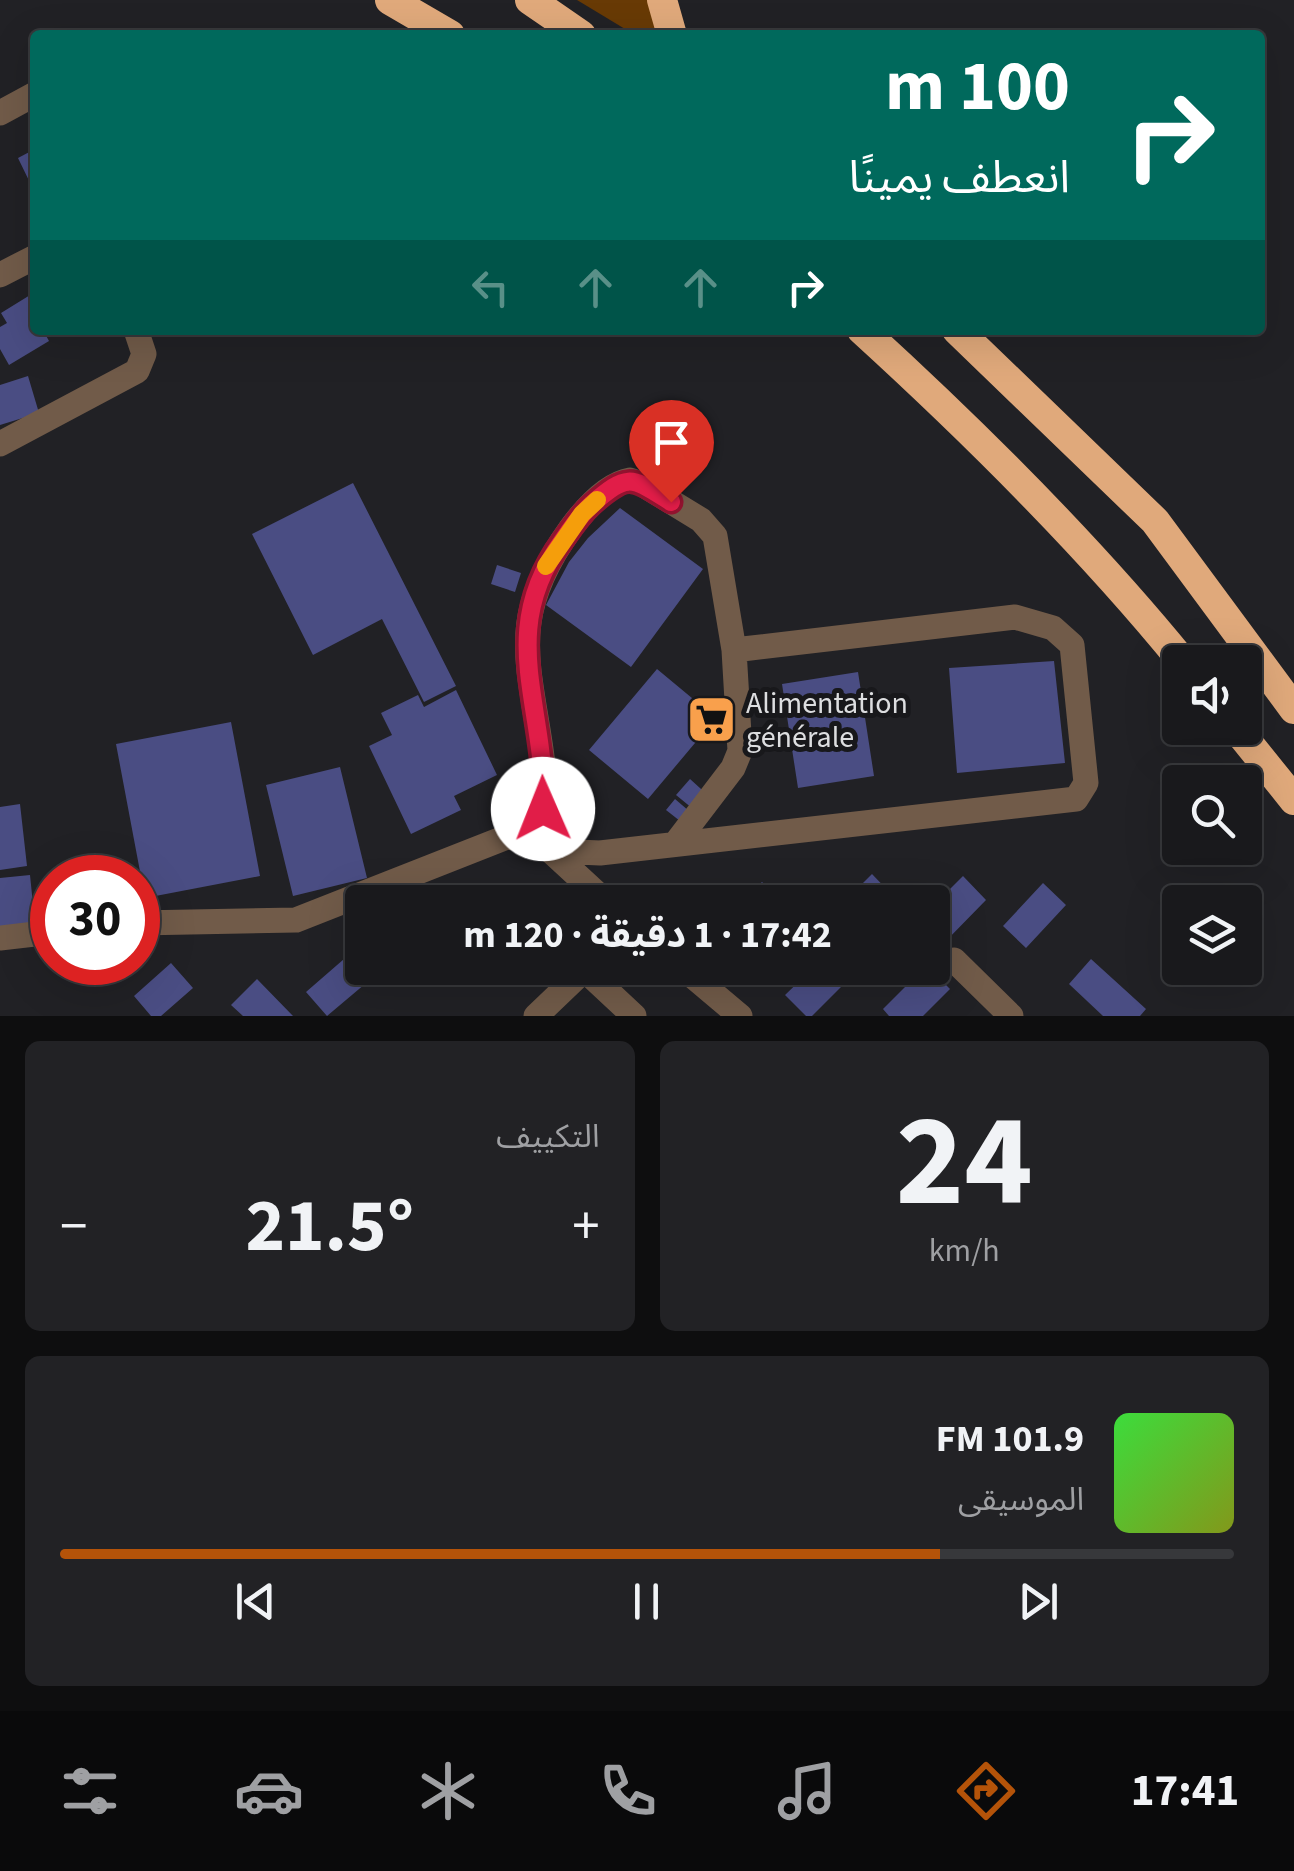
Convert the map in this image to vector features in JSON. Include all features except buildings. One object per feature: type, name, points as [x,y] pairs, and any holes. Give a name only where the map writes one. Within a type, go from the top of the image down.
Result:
[{"type":"highway","points":[[390,0],[441,30]]},
{"type":"highway","points":[[530,0],[574,30]]},
{"type":"highway","points":[[662,0],[671,30]]},
{"type":"highway","points":[[868,335],[968,426],[1169,645]]},
{"type":"highway","points":[[963,335],[1154,522],[1294,709]]},
{"type":"highway","points":[[1250,745],[1294,800]]},
{"type":"street","points":[[0,113],[30,97]]},
{"type":"street","points":[[0,276],[30,261]]},
{"type":"street","points":[[0,444],[138,371],[144,354],[138,335]]},
{"type":"street","points":[[588,885],[541,842],[544,776],[532,707],[526,636],[533,594],[550,557],[582,514],[617,483],[630,480],[701,520],[715,536],[734,650],[740,751],[733,768],[675,844]]},
{"type":"street","points":[[160,922],[296,920],[507,837],[578,852],[600,852],[1076,799],[1086,783],[1072,645],[1053,628],[1015,616],[734,650]]},
{"type":"street","points":[[0,938],[30,935]]},
{"type":"street","points":[[954,960],[1011,1016]]},
{"type":"street","points":[[536,1016],[581,973],[587,972],[634,1016]]},
{"type":"street","points":[[703,985],[740,1016]]},
{"type":"shaded area","points":[[577,0],[653,0],[659,30],[627,30]]},
{"type":"slow traffic","points":[[546,566],[582,514],[597,500]]},
{"type":"place","name":"Alimentation générale","points":[[711,720]]},
{"type":"route","points":[[543,809],[544,776],[532,707],[526,636],[533,594],[550,557],[582,514],[617,483],[630,480],[642,484],[671,502]]}]
